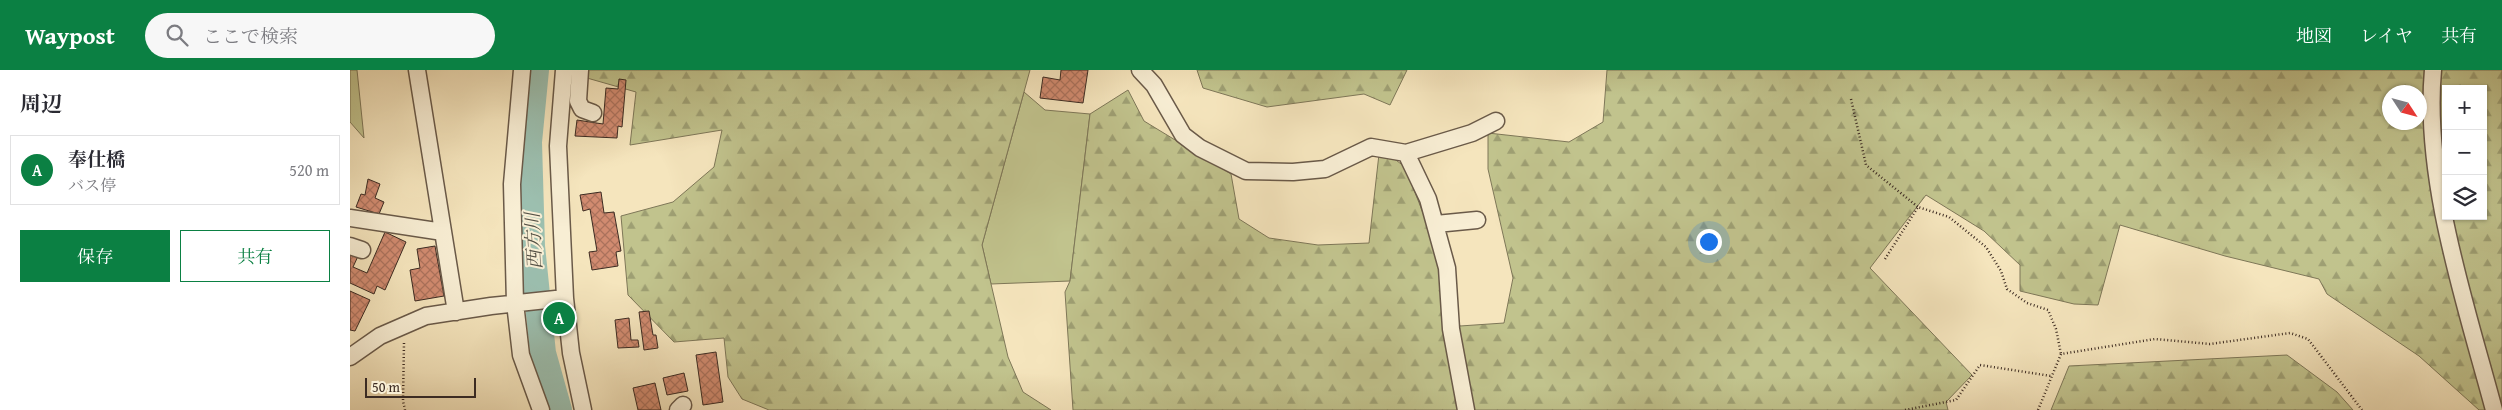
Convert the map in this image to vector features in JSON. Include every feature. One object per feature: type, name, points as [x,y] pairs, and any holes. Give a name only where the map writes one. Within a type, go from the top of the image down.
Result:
[{"type":"street","points":[[417,70],[456,312]]},
{"type":"street","points":[[522,70],[512,184],[517,303],[521,355],[541,410]]},
{"type":"street","points":[[564,70],[558,146],[560,299],[583,410]]},
{"type":"street","points":[[580,70],[578,101],[582,109],[594,113]]},
{"type":"street","points":[[1140,70],[1154,85],[1183,135],[1200,148],[1246,171],[1293,172],[1325,168],[1371,148],[1406,154],[1472,133],[1496,121]]},
{"type":"street","points":[[2432,70],[2433,116],[2438,179],[2454,260],[2494,410]]},
{"type":"street","points":[[1406,154],[1436,224],[1447,268],[1452,329],[1466,410]]},
{"type":"street","points":[[350,218],[442,232]]},
{"type":"street","points":[[1436,224],[1477,220]]},
{"type":"street","points":[[350,357],[380,336],[426,316],[560,299]]},
{"type":"path","points":[[1851,99],[1866,165],[1918,207],[1949,217],[1986,247],[2000,271],[2007,289],[2027,303],[2048,310],[2056,328],[2061,354],[2038,410]]},
{"type":"path","points":[[1886,259],[1918,207]]},
{"type":"path","points":[[404,326],[403,401],[405,410]]},
{"type":"path","points":[[2061,354],[2155,339],[2210,344],[2290,333],[2308,339],[2362,410]]},
{"type":"path","points":[[1905,410],[1956,400],[1980,366],[2051,376]]},
{"type":"green space","points":[[350,70],[357,70],[364,138],[350,122]]},
{"type":"green space","points":[[581,70],[1030,70],[982,245],[1008,357],[1023,392],[1051,410],[769,410],[742,399],[728,377],[724,338],[674,342],[628,295],[621,216],[673,202],[714,167],[722,130],[630,145],[636,92],[580,76]]},
{"type":"green space","points":[[1197,70],[1407,70],[1390,105],[1364,94],[1267,107],[1203,88]]},
{"type":"green space","points":[[1607,70],[2502,70],[2502,410],[2479,410],[2419,356],[2327,294],[2319,279],[2225,256],[2120,225],[2098,305],[2074,304],[2020,291],[2020,265],[1984,231],[1926,195],[1870,268],[1972,375],[1946,402],[1948,410],[1073,410],[1065,292],[1070,281],[1090,114],[1128,90],[1144,121],[1231,174],[1239,219],[1269,238],[1318,245],[1369,243],[1379,154],[1388,154],[1405,167],[1425,218],[1460,326],[1504,323],[1513,278],[1488,169],[1488,133],[1569,142],[1603,122]]},
{"type":"green space","points":[[1024,92],[1045,110],[1090,114],[1070,281],[991,284],[982,245]]},
{"type":"green space","points":[[2287,355],[2337,392],[2353,410],[2051,410],[2069,366]]},
{"type":"building","points":[[1061,70],[1088,70],[1083,103],[1040,98],[1043,77],[1060,80]]},
{"type":"building","points":[[619,79],[626,80],[622,127],[618,126],[617,138],[575,136],[577,120],[603,124],[606,88],[618,89]]},
{"type":"building","points":[[368,179],[380,184],[375,198],[384,202],[379,214],[356,207],[361,194],[365,195]]},
{"type":"building","points":[[601,192],[604,213],[614,212],[621,251],[616,252],[618,266],[592,270],[589,252],[597,251],[590,209],[583,211],[580,195]]},
{"type":"building","points":[[385,232],[406,242],[385,290],[377,286],[374,294],[350,283],[350,250],[359,254],[353,267],[367,273]]},
{"type":"building","points":[[435,246],[444,296],[415,301],[410,270],[420,268],[417,249]]},
{"type":"building","points":[[350,291],[370,300],[355,331],[350,330]]},
{"type":"building","points":[[649,311],[653,335],[656,335],[658,348],[644,350],[639,312]]},
{"type":"building","points":[[629,318],[631,340],[638,340],[639,347],[618,348],[615,320]]},
{"type":"building","points":[[716,352],[723,402],[703,405],[696,355]]},
{"type":"building","points":[[684,373],[688,391],[667,395],[663,378]]},
{"type":"building","points":[[655,383],[661,410],[638,410],[633,388]]},
{"type":"waterway","name":"西方川","points":[[536,70],[529,142],[532,246],[543,353],[559,410]]},
{"type":"place","name":"奉仕橋","points":[[559,318]]}]
